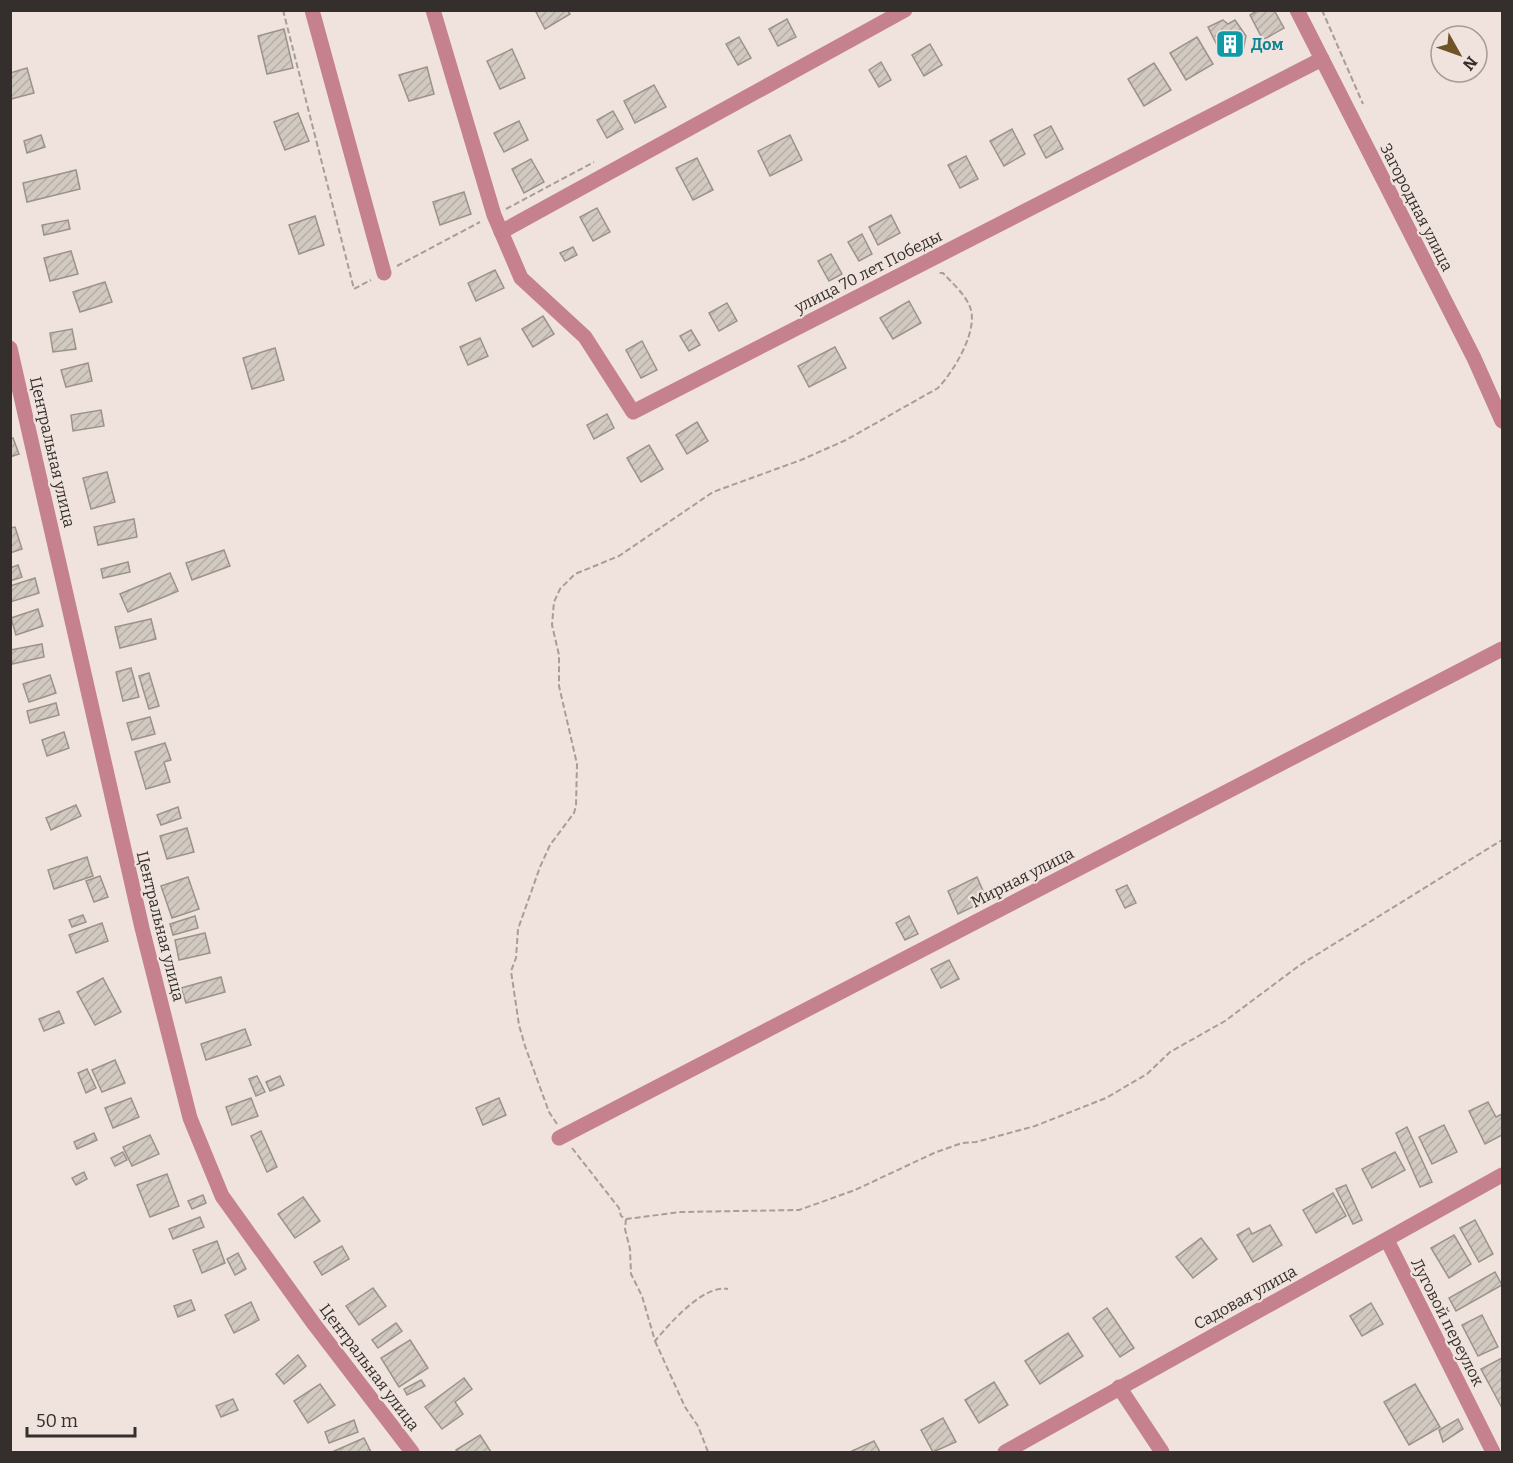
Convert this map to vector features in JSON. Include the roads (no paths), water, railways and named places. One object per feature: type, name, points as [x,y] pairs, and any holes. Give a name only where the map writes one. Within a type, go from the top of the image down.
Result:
[{"type":"street","points":[[312,10],[384,273]]},
{"type":"street","name":"улица 70 лет Победы","points":[[433,10],[494,215],[521,278],[585,337],[633,412],[1322,59]]},
{"type":"street","points":[[501,232],[905,10]]},
{"type":"street","name":"Загородная улица","points":[[1297,10],[1474,358],[1503,421]]},
{"type":"street","name":"Центральная улица","points":[[10,348],[142,928],[190,1118],[222,1196],[314,1324],[412,1452]]},
{"type":"street","name":"Мирная улица","points":[[562,1137],[1503,649]]},
{"type":"street","name":"Садовая улица","points":[[1005,1452],[1503,1175]]},
{"type":"street","name":"Луговой переулок","points":[[1387,1240],[1493,1452]]},
{"type":"street","points":[[1119,1387],[1162,1452]]},
{"type":"place","name":"Дом","points":[[1230,44]]}]
